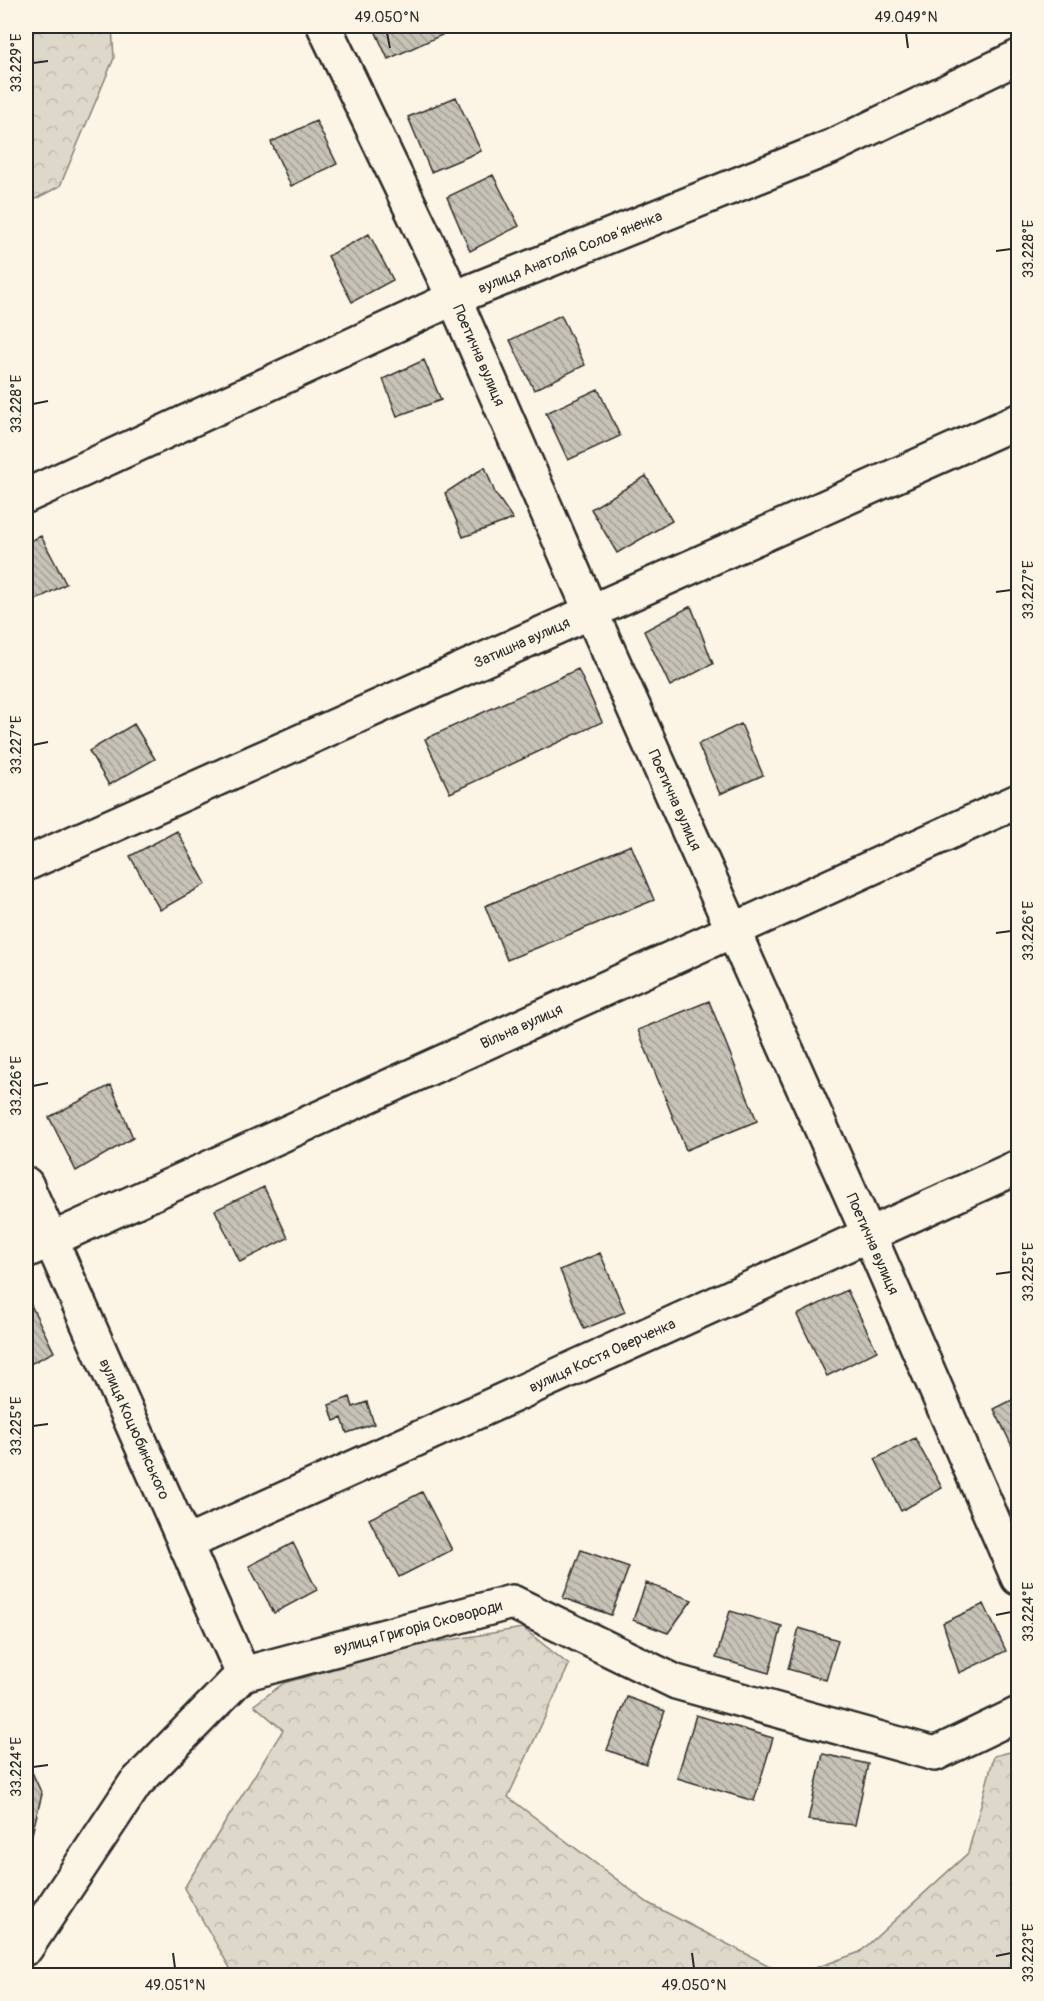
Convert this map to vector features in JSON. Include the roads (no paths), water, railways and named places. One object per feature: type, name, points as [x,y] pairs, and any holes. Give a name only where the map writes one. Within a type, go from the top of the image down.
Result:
[{"type":"street","name":"Поетична вулиця","points":[[324,26],[454,298],[591,612],[869,1235],[1018,1578]]},
{"type":"street","name":"вулиця Анатолія Соловʼяненка","points":[[26,496],[454,298],[831,147],[1018,57]]},
{"type":"street","name":"Затишна вулиця","points":[[26,864],[1018,421]]},
{"type":"street","name":"Вільна вулиця","points":[[37,1246],[1018,801]]},
{"type":"street","name":"вулиця Костя Оверченка","points":[[185,1544],[1018,1167]]},
{"type":"street","name":"вулиця Коцюбинського","points":[[26,1184],[37,1246],[185,1544],[243,1674]]},
{"type":"street","name":"вулиця Григорія Сковороди","points":[[243,1674],[513,1602],[676,1682],[935,1754],[1018,1714]]},
{"type":"street","points":[[26,1948],[135,1784],[243,1674]]}]
